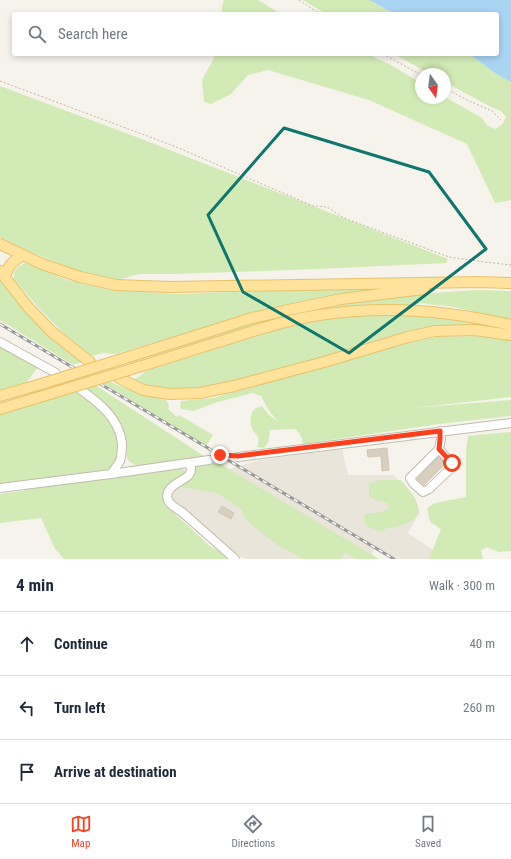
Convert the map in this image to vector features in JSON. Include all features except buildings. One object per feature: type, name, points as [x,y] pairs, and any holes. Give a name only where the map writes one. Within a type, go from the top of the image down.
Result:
[{"type":"main road","points":[[0,244],[42,264],[80,277],[116,285],[170,287],[478,282],[511,283]]},
{"type":"main road","points":[[23,255],[13,261],[3,274],[28,307],[52,332],[90,362]]},
{"type":"main road","points":[[0,396],[252,318],[341,299],[478,282]]},
{"type":"main road","points":[[0,409],[280,323],[318,316],[350,311],[421,310],[486,319],[511,325]]},
{"type":"main road","points":[[119,378],[143,390],[170,394],[200,393],[234,386],[324,362],[408,337],[435,331],[475,330],[511,335]]},
{"type":"street","points":[[0,342],[56,373]]},
{"type":"street","points":[[80,389],[97,402],[118,427],[121,437],[122,450],[120,461],[111,474]]},
{"type":"street","points":[[238,456],[511,423]]},
{"type":"street","points":[[439,449],[452,463],[451,468],[429,489],[423,492],[410,478],[439,449],[440,431]]},
{"type":"street","points":[[0,488],[209,460]]},
{"type":"street","points":[[190,463],[191,468],[189,474],[168,491],[167,495],[169,502],[235,559]]},
{"type":"path","points":[[299,0],[317,12]]},
{"type":"path","points":[[387,56],[415,72]]},
{"type":"path","points":[[0,80],[174,146],[313,206],[327,207],[344,218],[449,257],[511,265]]},
{"type":"path","points":[[451,91],[492,111],[501,120]]},
{"type":"path","points":[[209,460],[218,460],[220,455],[238,456]]},
{"type":"highlighted area","points":[[284,128],[429,172],[486,249],[349,353],[243,292],[208,215]]},
{"type":"shaded area","points":[[342,449],[348,475],[394,475],[420,512],[408,533],[435,551],[431,559],[397,559],[376,547],[368,559],[246,559],[232,553],[172,502],[171,492],[214,474],[259,460]]},
{"type":"green space","points":[[224,0],[258,0],[277,12],[222,12]]},
{"type":"green space","points":[[303,0],[369,0],[391,12],[323,12]]},
{"type":"green space","points":[[214,56],[371,56],[389,64],[415,79],[415,104],[451,104],[451,100],[482,118],[487,125],[495,129],[503,124],[506,117],[501,111],[451,85],[451,68],[419,68],[398,56],[472,56],[495,73],[511,82],[511,200],[495,203],[467,144],[369,100],[268,70],[248,75],[231,94],[211,104],[204,102],[202,80]]},
{"type":"green space","points":[[0,86],[139,138],[448,259],[446,263],[318,269],[139,274],[117,280],[80,272],[26,250],[0,237]]},
{"type":"green space","points":[[25,263],[67,280],[111,290],[178,294],[402,286],[327,297],[249,314],[116,354],[103,353],[92,356],[61,331],[14,279],[14,272],[18,267]]},
{"type":"green space","points":[[0,277],[83,362],[73,365],[0,320]]},
{"type":"green space","points":[[476,290],[511,291],[511,320],[454,307],[420,303],[414,306],[297,315],[260,324],[130,363],[128,362],[260,321],[335,305],[420,294]]},
{"type":"green space","points":[[415,315],[453,317],[511,330],[511,332],[407,333],[233,382],[199,389],[170,391],[144,387],[131,380],[137,378],[146,371],[279,329],[323,320],[357,316]]},
{"type":"green space","points":[[476,336],[511,340],[511,397],[414,408],[511,400],[511,416],[439,424],[303,444],[300,435],[295,429],[270,430],[268,443],[264,448],[257,447],[259,440],[252,429],[252,412],[256,408],[262,406],[270,416],[278,421],[269,411],[261,396],[253,393],[214,403],[194,411],[181,409],[180,406],[181,401],[213,398],[410,342],[437,337]]},
{"type":"green space","points":[[0,346],[38,367],[27,382],[0,390]]},
{"type":"green space","points":[[108,381],[137,392],[166,400],[169,405],[168,409],[177,417],[179,415],[213,435],[206,446],[103,383]]},
{"type":"green space","points":[[95,385],[207,458],[151,466],[136,465],[131,462],[127,457],[122,427],[109,408],[86,388]]},
{"type":"green space","points":[[79,390],[110,420],[118,437],[119,450],[117,460],[109,469],[98,472],[0,485],[0,414]]},
{"type":"green space","points":[[511,432],[511,551],[499,552],[487,547],[481,550],[483,559],[429,559],[441,529],[430,522],[427,508],[435,503],[466,497],[466,452],[468,436]]},
{"type":"green space","points":[[219,463],[379,559],[356,559],[345,553],[341,559],[303,559],[277,545],[246,520],[242,510],[217,493],[167,485],[163,500],[173,512],[210,546],[233,559],[64,559],[55,549],[41,518],[0,523],[0,494],[181,468],[192,476],[196,465]]},
{"type":"green space","points":[[381,480],[401,480],[414,497],[418,509],[417,515],[413,520],[399,526],[387,528],[382,532],[366,526],[364,520],[365,514],[377,513],[389,509],[387,503],[375,500],[369,496],[369,483]]},
{"type":"water","points":[[369,0],[511,0],[511,82],[495,73],[472,56],[499,56],[499,12],[391,12]]},
{"type":"railway","points":[[0,324],[394,559]]},
{"type":"route","points":[[220,455],[238,456],[440,431],[439,449],[452,463]]}]
